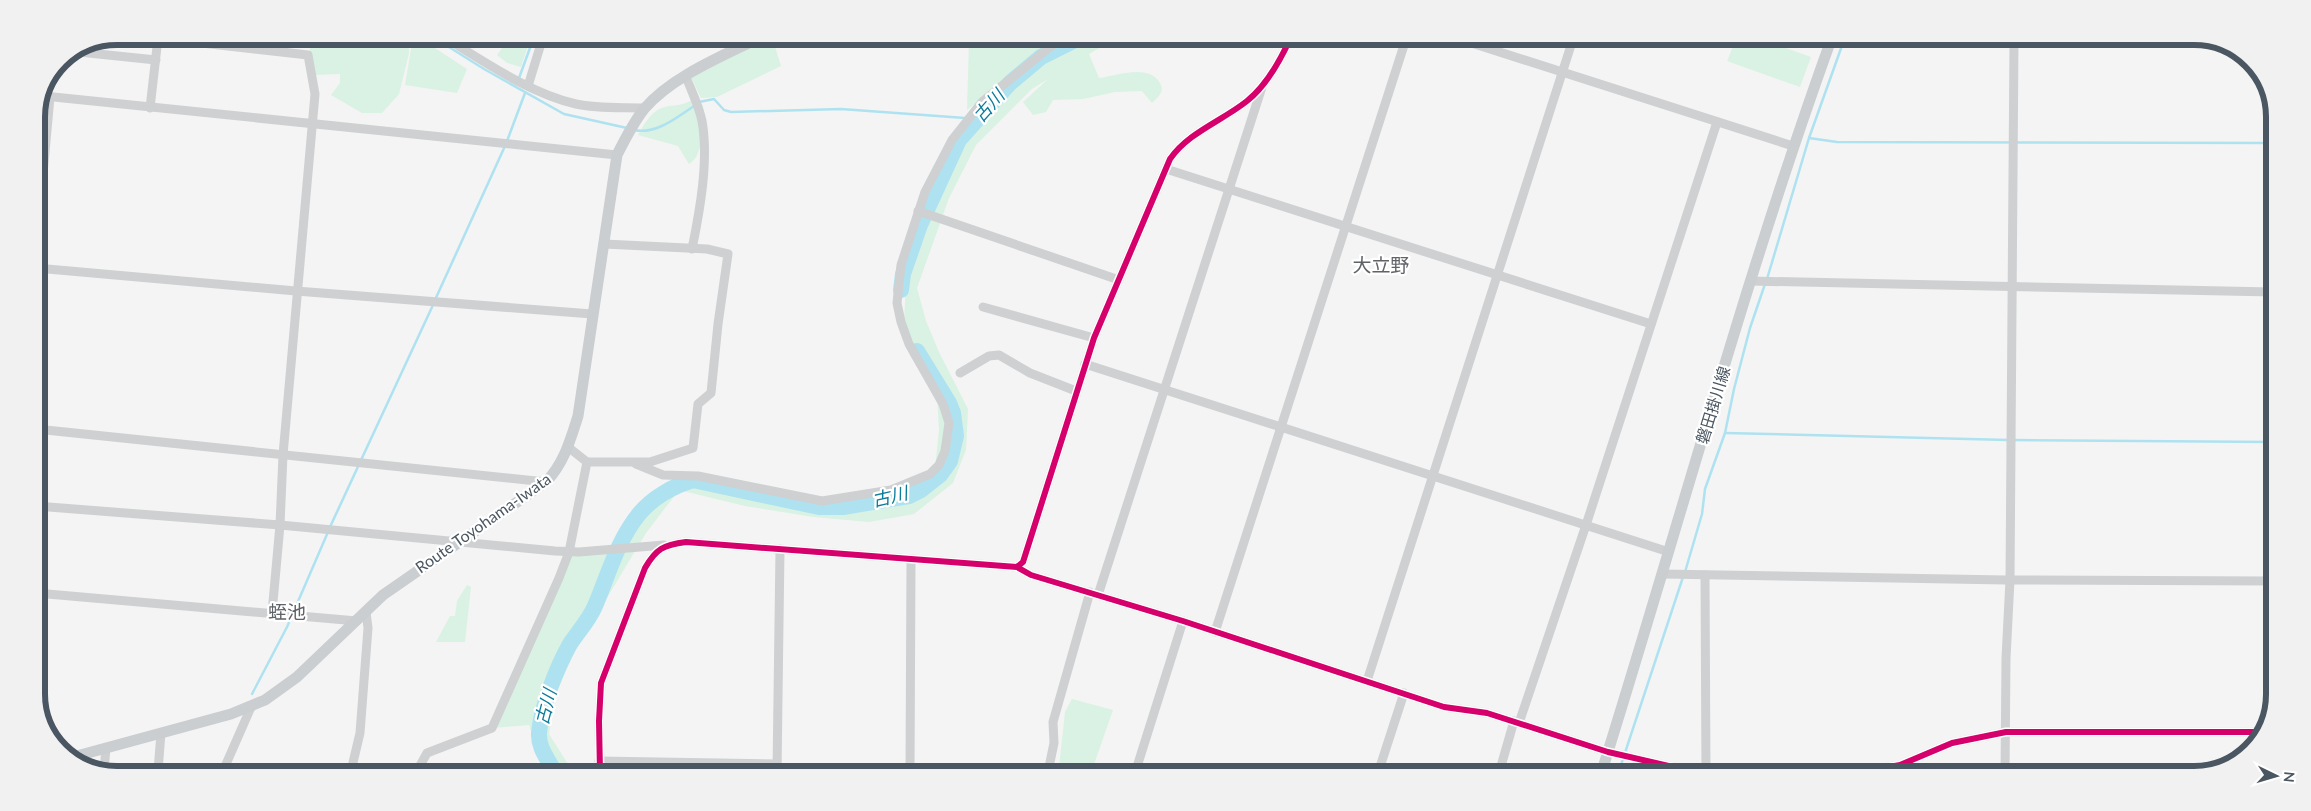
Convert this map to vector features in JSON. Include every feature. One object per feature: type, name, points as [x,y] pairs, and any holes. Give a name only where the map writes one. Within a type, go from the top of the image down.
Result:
[{"type":"main road","name":"Route Toyohama-Iwata","points":[[79,755],[230,714],[282,690],[383,595],[546,482],[557,470],[568,447],[578,416],[617,155],[633,124],[645,108],[686,76],[746,45]]},
{"type":"main road","name":"磐田掛川線","points":[[1604,766],[1750,281],[1793,146],[1829,45]]},
{"type":"street","points":[[150,108],[157,45]]},
{"type":"street","points":[[224,45],[308,54],[315,94],[296,291],[283,455],[280,526],[272,613]]},
{"type":"street","points":[[458,45],[528,86],[578,105],[645,108]]},
{"type":"street","points":[[528,86],[540,45]]},
{"type":"street","points":[[636,464],[663,475],[698,476],[822,501],[891,490],[930,474],[939,465],[945,451],[949,423],[943,404],[909,344],[901,322],[897,303],[901,265],[925,192],[952,140],[982,102],[1052,45]]},
{"type":"street","points":[[1016,567],[1023,562],[1094,338],[1170,159],[1184,142],[1248,100],[1276,66],[1287,45]]},
{"type":"street","points":[[1215,632],[1404,45]]},
{"type":"street","points":[[1478,45],[1793,146]]},
{"type":"street","points":[[1367,681],[1571,45]]},
{"type":"street","points":[[2005,766],[2006,658],[2010,580],[2014,45]]},
{"type":"street","points":[[85,53],[156,60]]},
{"type":"street","points":[[686,76],[702,119],[704,148],[698,219],[692,249]]},
{"type":"street","points":[[1049,766],[1054,743],[1053,722],[1263,84]]},
{"type":"street","points":[[48,96],[617,155]]},
{"type":"street","points":[[45,124],[47,101]]},
{"type":"street","points":[[1501,766],[1586,526],[1717,122]]},
{"type":"street","points":[[1166,168],[1651,324]]},
{"type":"street","points":[[918,211],[1119,280]]},
{"type":"street","points":[[568,447],[587,462],[636,464],[650,462],[693,448],[698,404],[711,393],[728,254],[692,249],[604,244]]},
{"type":"street","points":[[45,269],[592,314]]},
{"type":"street","points":[[1750,281],[2266,292]]},
{"type":"street","points":[[983,307],[1094,338]]},
{"type":"street","points":[[960,372],[989,356],[999,355],[1030,373],[1076,391]]},
{"type":"street","points":[[1085,364],[1669,552]]},
{"type":"street","points":[[45,431],[518,477],[546,482]]},
{"type":"street","points":[[420,766],[428,753],[492,728],[560,578],[569,552],[587,462]]},
{"type":"street","points":[[45,507],[569,552],[686,542],[1016,567],[1032,575],[1183,621],[1444,706],[1487,712],[1608,752],[1669,766]]},
{"type":"street","points":[[599,766],[601,683],[645,568],[654,553],[670,544]]},
{"type":"street","points":[[777,766],[780,549]]},
{"type":"street","points":[[910,766],[912,560]]},
{"type":"street","points":[[1662,574],[2010,580],[2266,581]]},
{"type":"street","points":[[1705,575],[1706,766]]},
{"type":"street","points":[[45,594],[357,621]]},
{"type":"street","points":[[351,766],[360,733],[368,628],[366,612]]},
{"type":"street","points":[[1137,766],[1183,621]]},
{"type":"street","points":[[1380,766],[1404,693]]},
{"type":"street","points":[[225,766],[252,705]]},
{"type":"street","points":[[1890,766],[1900,764],[1952,743],[2006,732],[2255,732]]},
{"type":"street","points":[[158,766],[161,733]]},
{"type":"street","points":[[105,764],[106,748]]},
{"type":"street","points":[[599,761],[710,766]]},
{"type":"green space","points":[[309,45],[408,45],[409,53],[399,94],[382,113],[362,113],[331,95],[340,83],[340,74],[315,75]]},
{"type":"green space","points":[[412,45],[430,45],[467,69],[457,93],[405,85]]},
{"type":"green space","points":[[466,45],[477,45],[474,49]]},
{"type":"green space","points":[[504,45],[528,45],[521,67],[507,63],[497,55]]},
{"type":"green space","points":[[759,45],[775,45],[781,66],[717,97],[701,98],[691,77],[727,57]]},
{"type":"green space","points":[[969,45],[1051,45],[967,110]]},
{"type":"green space","points":[[1051,45],[1105,45],[1089,54],[1099,78],[1140,72],[1155,77],[1162,89],[1152,103],[1142,91],[1115,92],[1083,99],[1053,100],[1046,112],[1033,115],[1023,102],[1048,79],[1032,89],[976,145],[949,198],[917,288],[926,321],[939,352],[968,409],[966,450],[953,483],[914,514],[869,522],[813,517],[745,506],[679,490],[646,533],[575,651],[556,693],[549,734],[569,766],[542,766],[529,725],[492,728],[569,552],[612,550],[634,507],[679,475],[822,501],[881,492],[935,468],[939,430],[937,393],[904,323],[907,262],[939,164],[977,108],[977,118],[993,93]]},
{"type":"green space","points":[[1734,45],[1777,45],[1811,57],[1800,87],[1727,61]]},
{"type":"green space","points":[[692,100],[702,104],[704,122],[699,150],[696,158],[689,164],[678,146],[638,135],[656,111]]},
{"type":"green space","points":[[467,585],[471,587],[465,642],[436,642],[450,616],[455,616],[457,601]]},
{"type":"green space","points":[[1072,699],[1113,710],[1093,766],[1059,766],[1065,712]]},
{"type":"waterway","points":[[446,45],[564,114],[627,128]]},
{"type":"waterway","points":[[519,78],[531,45]]},
{"type":"waterway","name":"古川","points":[[901,290],[903,274],[920,225],[959,140],[1010,83],[1041,57],[1065,45]]},
{"type":"waterway","points":[[1767,279],[1809,138],[1842,45]]},
{"type":"waterway","points":[[507,141],[525,93]]},
{"type":"waterway","points":[[699,102],[714,99],[724,110],[731,112],[841,109],[965,118]]},
{"type":"waterway","points":[[634,130],[642,131],[658,128],[694,106]]},
{"type":"waterway","points":[[1809,138],[1837,142],[2266,143]]},
{"type":"waterway","points":[[435,300],[505,146]]},
{"type":"waterway","points":[[1685,572],[1702,514],[1705,489],[1725,433],[1750,328],[1765,284]]},
{"type":"waterway","points":[[330,527],[433,305]]},
{"type":"waterway","name":"古川","points":[[551,766],[539,738],[540,723],[546,699],[565,653],[593,611],[619,547],[631,524],[639,514],[663,493],[693,480],[819,507],[843,507],[909,496],[921,490],[940,475],[950,461],[956,436],[953,413],[949,403],[917,351]]},
{"type":"waterway","points":[[1725,433],[2008,440]]},
{"type":"waterway","points":[[2014,440],[2266,442]]},
{"type":"waterway","points":[[252,694],[287,627],[328,532]]},
{"type":"waterway","points":[[1621,766],[1683,577]]},
{"type":"cycle path","points":[[600,766],[601,683],[645,568],[653,556],[661,549],[686,542],[1017,567],[1023,562],[1094,338],[1170,159],[1196,134],[1254,95],[1272,72],[1287,45]]},
{"type":"cycle path","points":[[1017,567],[1031,575],[1183,621],[1444,707],[1487,713],[1608,752],[1669,766]]},
{"type":"cycle path","points":[[1894,766],[1952,743],[2006,732],[2255,732]]},
{"type":"district","name":"大立野","points":[[1381,265]]},
{"type":"district","name":"蛭池","points":[[287,612]]}]
